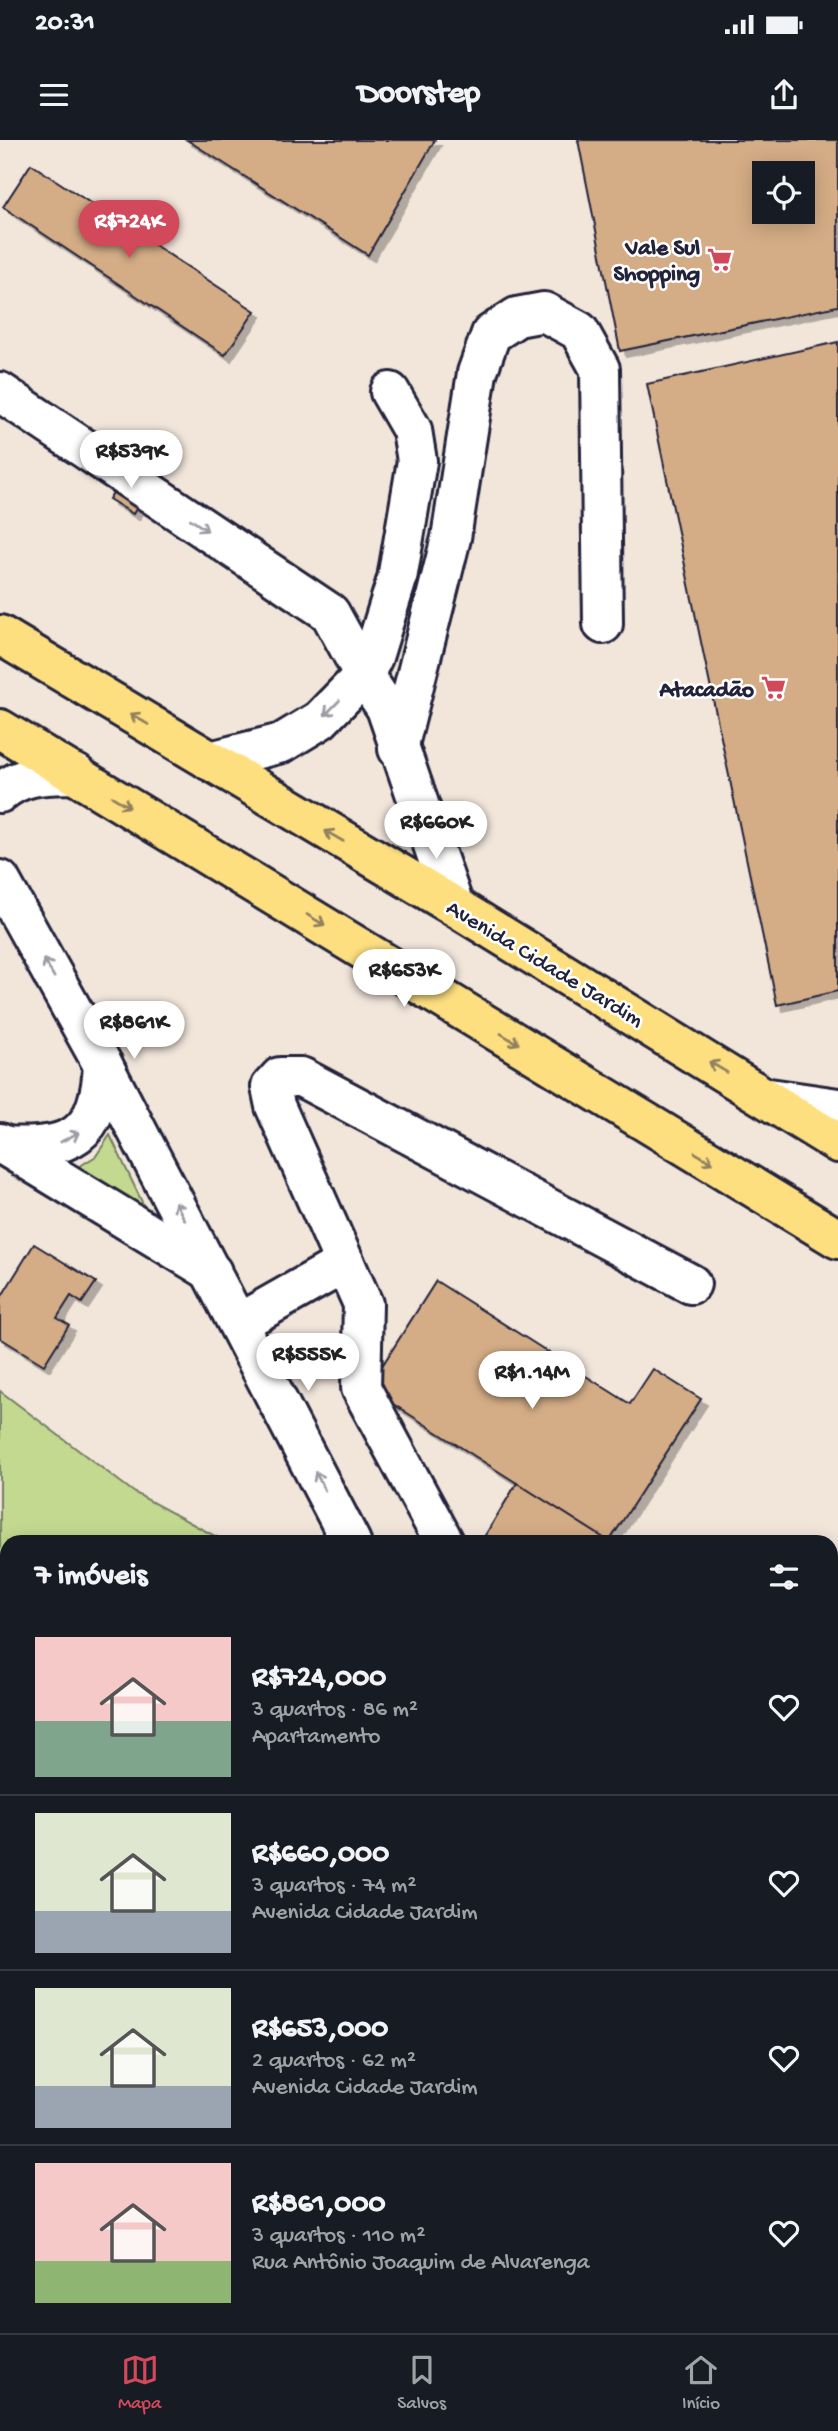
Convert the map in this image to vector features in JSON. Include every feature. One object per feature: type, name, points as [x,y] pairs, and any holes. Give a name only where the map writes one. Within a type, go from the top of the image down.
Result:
[{"type":"main road","name":"Avenida Cidade Jardim","points":[[0,635],[454,906],[838,1143]]},
{"type":"main road","points":[[0,729],[838,1239]]},
{"type":"street","points":[[398,749],[451,538],[477,373],[491,334],[517,317],[544,312],[579,331],[600,369],[603,624]]},
{"type":"street","points":[[0,392],[330,613],[364,676],[386,708],[454,906]]},
{"type":"street","points":[[210,761],[282,743],[320,720],[364,676],[373,657],[397,579],[417,461],[412,430],[390,392]]},
{"type":"street","points":[[0,793],[17,780],[31,776],[76,774]]},
{"type":"street","points":[[0,880],[103,1065],[347,1535]]},
{"type":"street","points":[[2,1145],[38,1148],[71,1140],[88,1123],[101,1096],[103,1065]]},
{"type":"street","points":[[440,1535],[361,1388],[363,1304],[275,1106],[271,1087],[280,1077],[301,1077],[691,1284]]},
{"type":"street","points":[[769,1098],[838,1108]]},
{"type":"street","points":[[2,1145],[212,1272]]},
{"type":"street","points":[[239,1323],[345,1263]]},
{"type":"green space","points":[[110,1135],[153,1225],[69,1173],[96,1156]]},
{"type":"green space","points":[[0,1391],[135,1493],[213,1535],[0,1535]]},
{"type":"building","points":[[187,140],[435,140],[368,255]]},
{"type":"building","name":"Vale Sul Shopping","points":[[578,140],[838,140],[838,306],[620,351]]},
{"type":"building","points":[[31,164],[255,311],[225,355],[3,207]]},
{"type":"building","name":"Atacadão","points":[[838,342],[838,991],[777,1005],[647,384]]},
{"type":"building","points":[[130,466],[153,480],[133,514],[109,499]]},
{"type":"building","points":[[34,1244],[96,1282],[82,1303],[71,1296],[57,1318],[69,1325],[44,1365],[0,1338],[0,1299]]},
{"type":"building","points":[[436,1281],[630,1404],[653,1369],[701,1399],[614,1535],[598,1535],[368,1388]]},
{"type":"building","points":[[517,1483],[599,1535],[485,1535]]},
{"type":"place","name":"Vale Sul Shopping","points":[[720,259]]},
{"type":"place","name":"Atacadão","points":[[774,688]]}]
